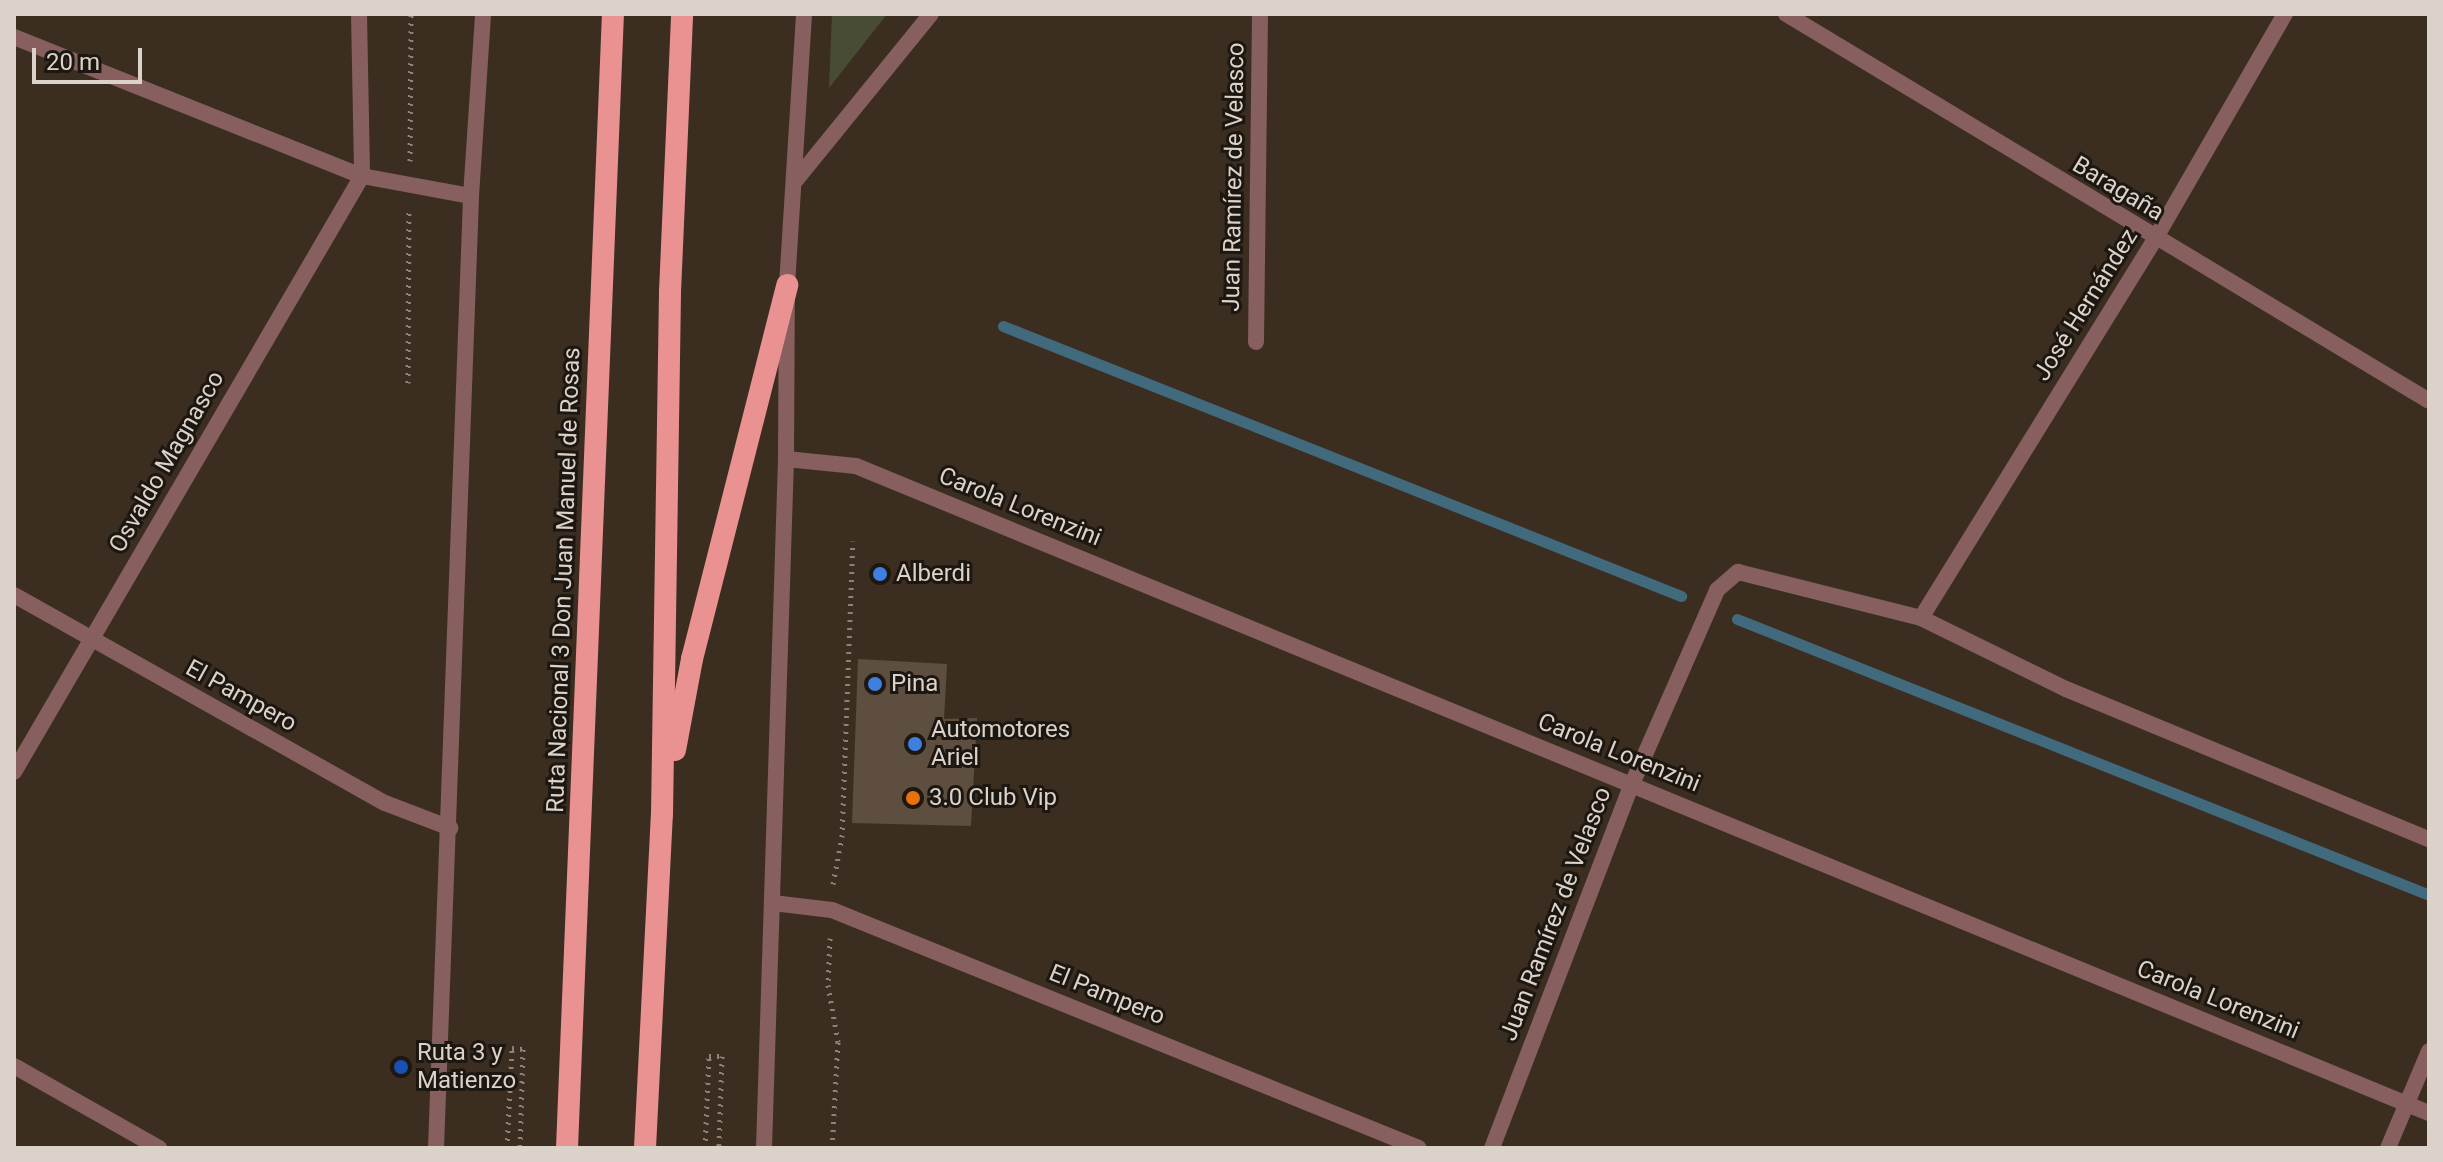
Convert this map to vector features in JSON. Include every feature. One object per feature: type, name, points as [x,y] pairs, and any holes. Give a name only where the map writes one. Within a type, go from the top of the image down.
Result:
[{"type":"highway","name":"Ruta Nacional 3 Don Juan Manuel de Rosas","points":[[567,1148],[613,14]]},
{"type":"highway","points":[[645,1148],[662,814],[670,292],[682,14]]},
{"type":"highway","points":[[662,814],[692,659],[787,285]]},
{"type":"street","points":[[359,14],[362,176]]},
{"type":"street","points":[[436,1148],[471,196],[483,14]]},
{"type":"street","points":[[764,1148],[786,459],[787,285],[796,180],[804,14]]},
{"type":"street","points":[[796,180],[931,14]]},
{"type":"street","name":"Juan Ramírez de Velasco","points":[[1256,342],[1260,14]]},
{"type":"street","name":"Baragaña","points":[[1786,14],[2155,239],[2429,401]]},
{"type":"street","name":"José Hernández","points":[[1921,618],[2155,239],[2285,14]]},
{"type":"street","points":[[14,37],[362,176],[471,196]]},
{"type":"street","name":"Osvaldo Magnasco","points":[[14,772],[362,176]]},
{"type":"street","name":"Carola Lorenzini","points":[[786,459],[856,466],[2429,1113]]},
{"type":"street","name":"Juan Ramírez de Velasco","points":[[1492,1148],[1632,784],[1717,590],[1738,572],[1921,618]]},
{"type":"street","name":"El Pampero","points":[[14,595],[91,641],[385,803],[450,828]]},
{"type":"street","points":[[1921,618],[2066,689],[2429,839]]},
{"type":"street","name":"El Pampero","points":[[773,903],[832,910],[1419,1148]]},
{"type":"street","points":[[2388,1148],[2429,1051]]},
{"type":"street","points":[[14,1066],[159,1148]]},
{"type":"path","points":[[832,1148],[838,1042],[828,985],[834,859],[842,837],[853,541]]},
{"type":"path","points":[[507,1148],[512,1048],[523,1049],[520,1148]]},
{"type":"path","points":[[705,1148],[709,1056],[722,1056],[719,1148]]},
{"type":"green space","points":[[832,14],[887,14],[829,88]]},
{"type":"building","points":[[858,659],[947,664],[944,719],[977,718],[971,826],[852,823]]},
{"type":"waterway","points":[[1003,326],[1681,596]]},
{"type":"waterway","points":[[1737,619],[2429,895]]},
{"type":"place","name":"Alberdi","points":[[880,574]]},
{"type":"place","name":"Pina","points":[[875,684]]},
{"type":"place","name":"Automotores Ariel","points":[[915,744]]},
{"type":"place","name":"3.0 Club Vip","points":[[913,798]]},
{"type":"place","name":"Ruta 3 y Matienzo","points":[[401,1067]]}]
